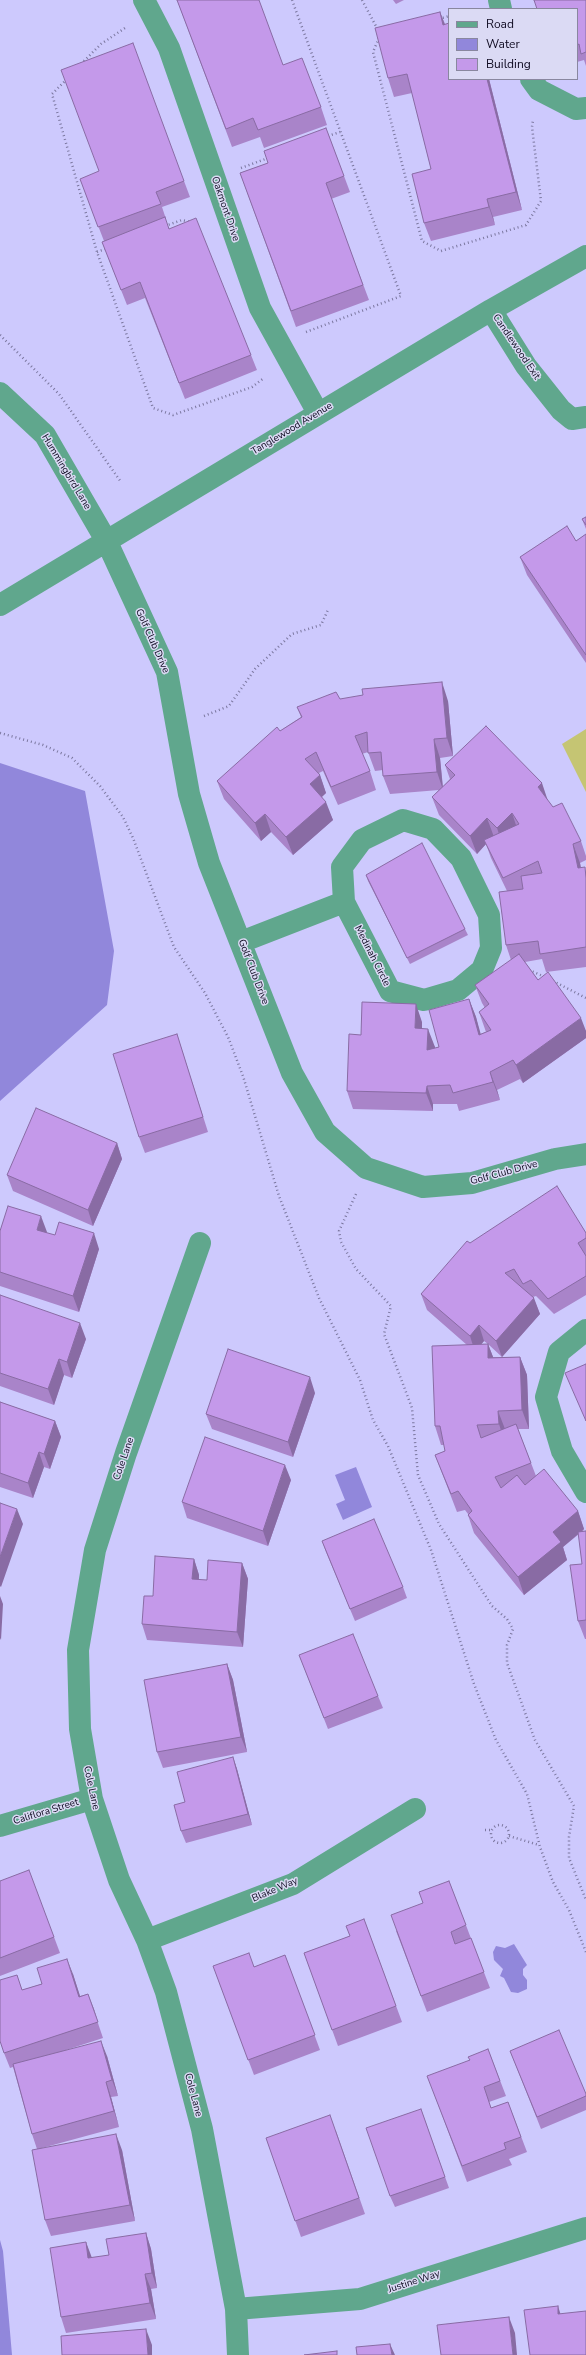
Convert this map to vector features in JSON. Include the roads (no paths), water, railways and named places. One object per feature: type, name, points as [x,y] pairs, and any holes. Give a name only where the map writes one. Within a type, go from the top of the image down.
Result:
[{"type":"street","name":"Oakmont Drive","points":[[147,7],[169,48],[260,308],[318,413]]},
{"type":"street","points":[[535,85],[581,108]]},
{"type":"street","name":"Tanglewood Avenue","points":[[0,605],[107,542],[318,413],[491,310],[586,256]]},
{"type":"street","name":"Candlewood Exit","points":[[491,310],[526,366],[561,410],[579,418]]},
{"type":"street","name":"Hummingbird Lane","points":[[0,393],[45,435],[107,542]]},
{"type":"street","name":"Golf Club Drive","points":[[107,542],[166,672],[178,726],[189,794],[209,863],[296,1080],[325,1132],[366,1168],[423,1187],[472,1182],[555,1159],[586,1154]]},
{"type":"street","name":"Medinah Circle","points":[[403,820],[433,829],[461,858],[489,915],[491,948],[482,970],[458,990],[424,1000],[390,991],[344,902],[342,867],[362,840],[403,820]]},
{"type":"street","points":[[241,942],[344,902]]},
{"type":"street","name":"Cole Lane","points":[[200,1243],[175,1319],[126,1453],[95,1550],[78,1650],[80,1729],[92,1799],[120,1880],[147,1940],[166,1992],[202,2129],[236,2309],[238,2355]]},
{"type":"street","points":[[586,1330],[559,1352],[546,1397],[562,1451],[586,1492]]},
{"type":"street","name":"Califlora Street","points":[[0,1826],[92,1799]]},
{"type":"street","name":"Blake Way","points":[[147,1940],[293,1884],[415,1809]]},
{"type":"street","name":"Justine Way","points":[[236,2309],[360,2299],[586,2228]]},
{"type":"water","points":[[0,763],[85,791],[114,951],[107,1005],[0,1101]]},
{"type":"water","points":[[356,1467],[372,1507],[343,1520],[336,1504],[345,1500],[335,1475]]},
{"type":"water","points":[[514,1944],[527,1965],[523,1969],[523,1975],[527,1980],[527,1989],[518,1993],[511,1992],[504,1978],[500,1976],[503,1969],[494,1960],[493,1952],[496,1946],[505,1948]]},
{"type":"water","points":[[0,2240],[3,2251],[12,2355],[0,2355]]}]
